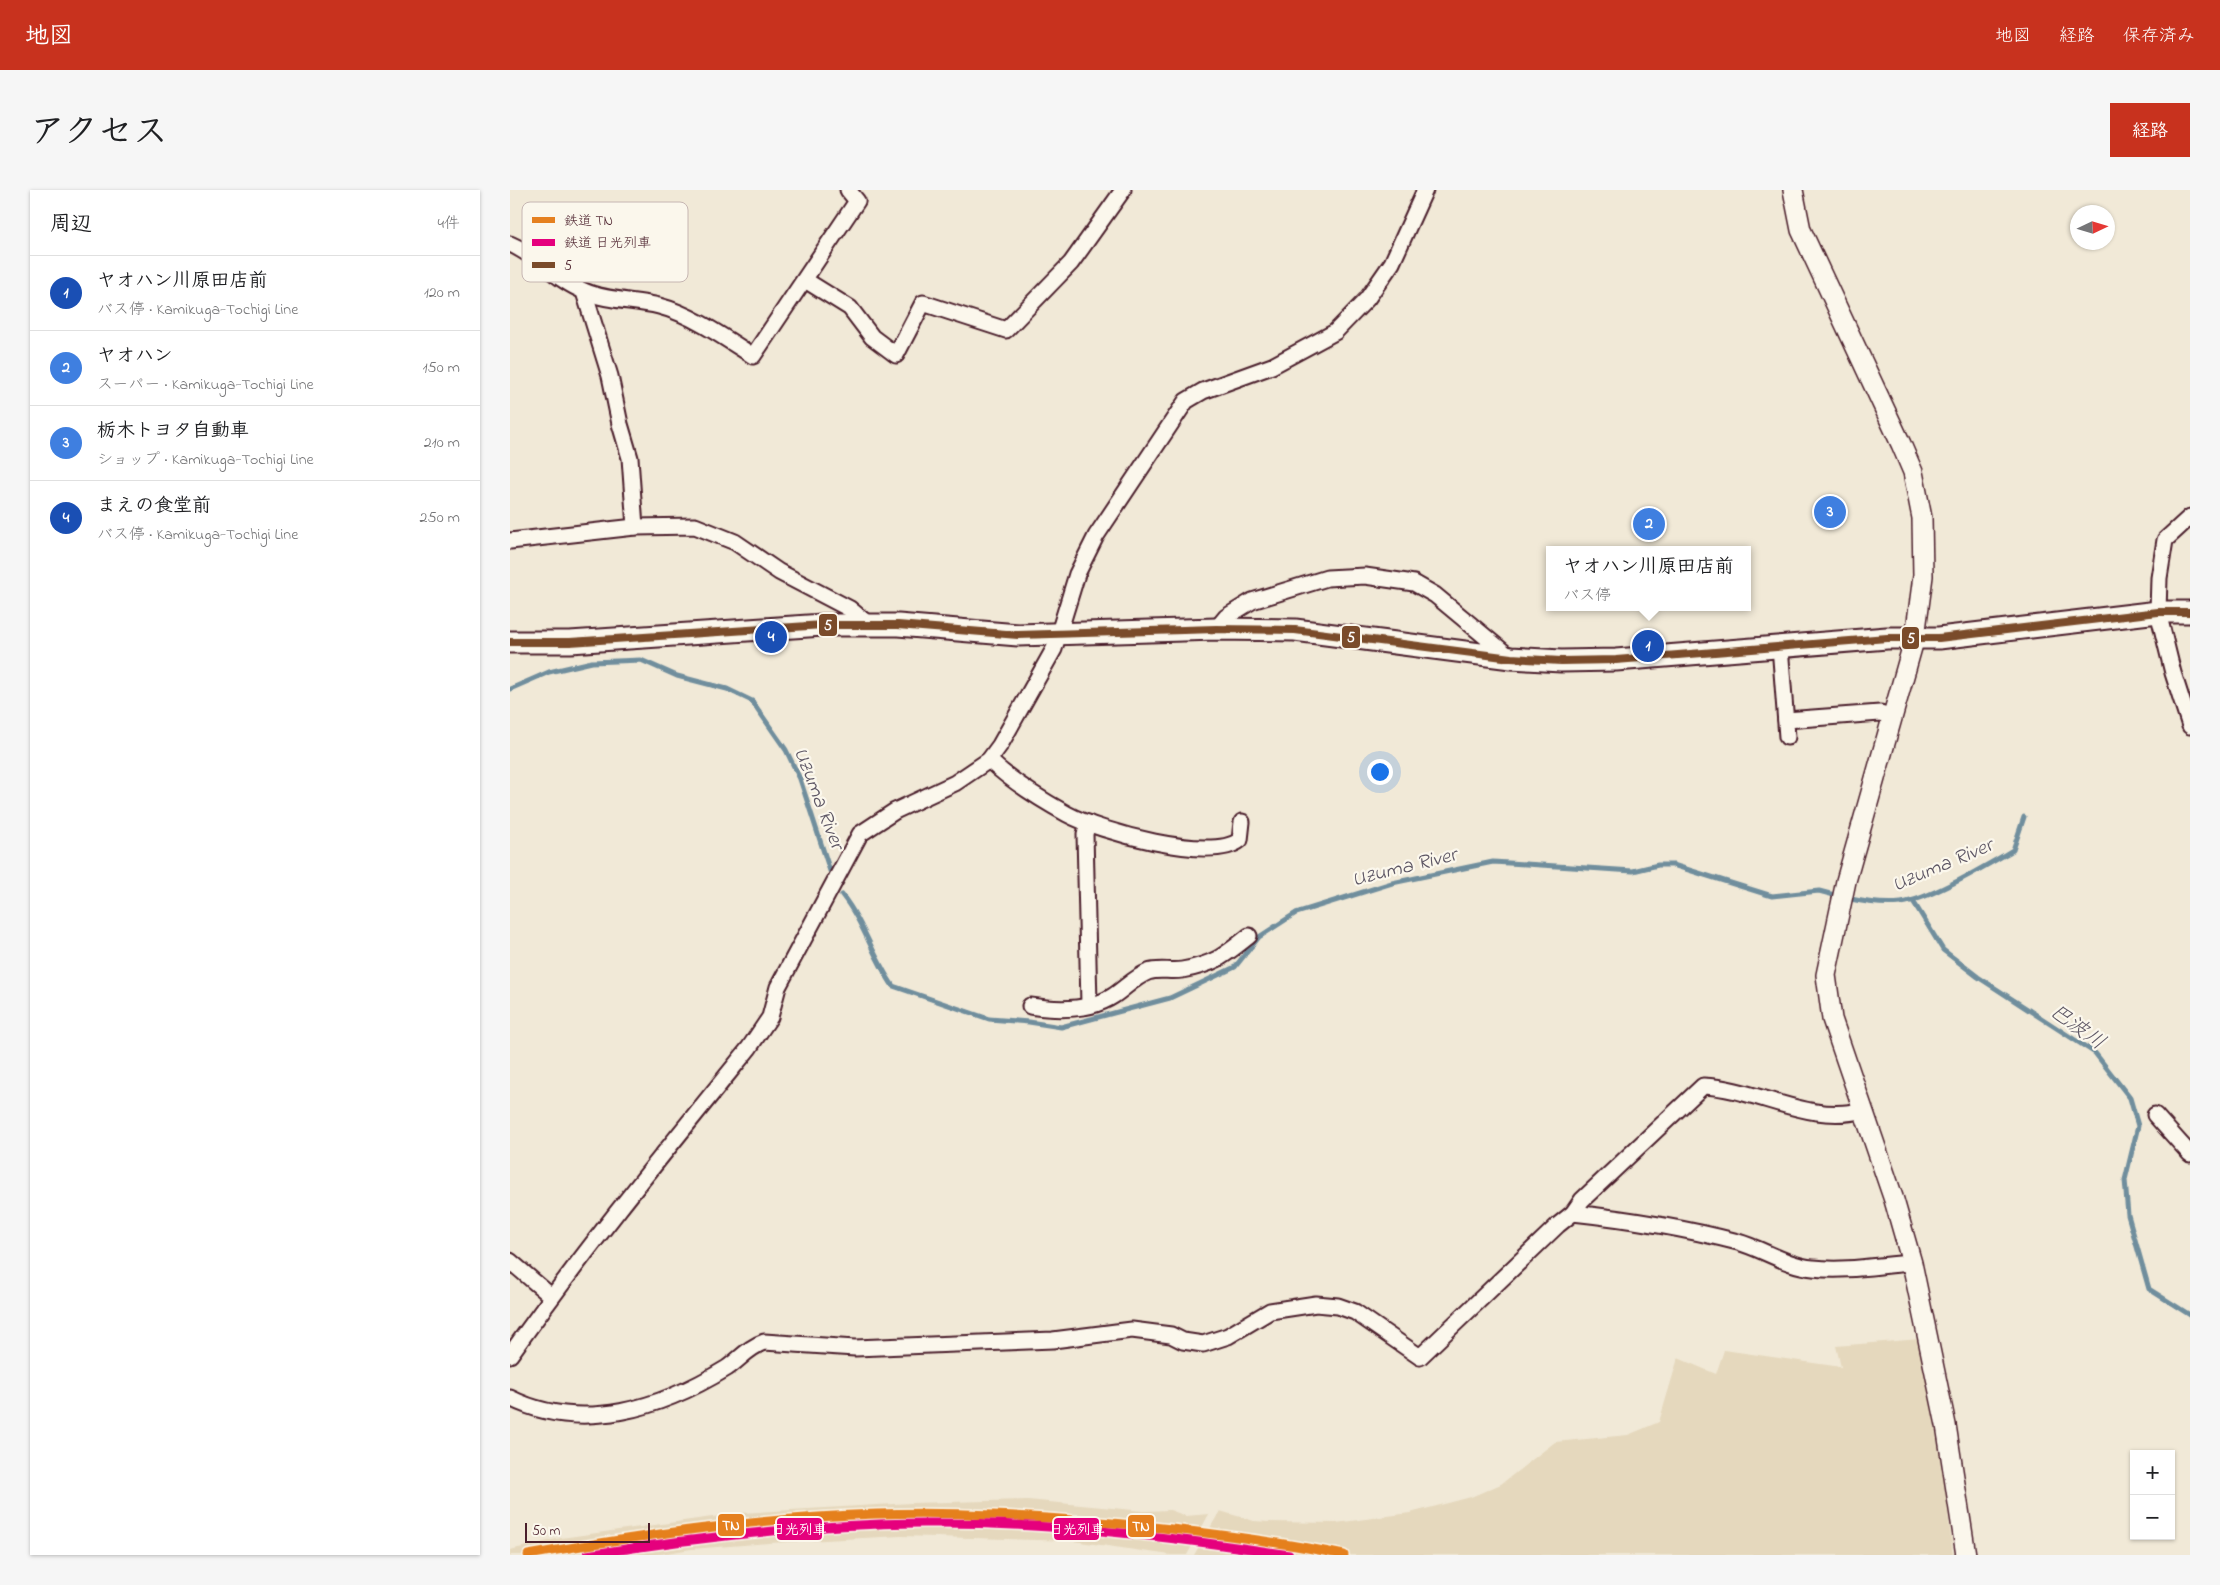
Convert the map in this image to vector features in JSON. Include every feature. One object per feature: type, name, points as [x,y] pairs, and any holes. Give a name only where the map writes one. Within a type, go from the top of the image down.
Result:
[{"type":"main road","points":[[510,642],[570,642],[771,628],[868,624],[985,634],[1058,634],[1216,629],[1327,632],[1511,658],[1561,661],[1616,660],[1915,637],[1939,638],[2158,612],[2190,612]]},
{"type":"street","points":[[567,282],[584,292],[661,306],[708,328],[753,356],[857,201],[848,190]]},
{"type":"street","points":[[804,280],[850,308],[872,337],[896,355],[924,303],[1006,330],[1071,263],[1124,190]]},
{"type":"street","points":[[510,1355],[551,1296],[749,1048],[770,1017],[778,988],[860,834],[895,811],[955,783],[989,760],[1000,745],[1054,649],[1077,574],[1096,536],[1186,401],[1203,391],[1272,366],[1335,332],[1367,299],[1392,263],[1425,190]]},
{"type":"street","points":[[1793,190],[1800,230],[1901,444],[1913,472],[1919,495],[1923,576],[1915,637],[1891,716],[1844,887],[1826,975],[1832,1019],[1894,1200],[1912,1263],[1946,1426],[1966,1555]]},
{"type":"street","points":[[510,244],[522,249]]},
{"type":"street","points":[[584,292],[610,376],[620,424],[630,458],[635,527]]},
{"type":"street","points":[[2190,517],[2165,540],[2159,578],[2158,612],[2173,672],[2190,726]]},
{"type":"street","points":[[510,542],[635,527],[695,526],[735,542],[779,572],[850,609],[868,624]]},
{"type":"street","points":[[1216,629],[1226,617],[1252,601],[1338,576],[1380,578],[1414,583],[1435,595],[1511,658]]},
{"type":"street","points":[[1780,646],[1787,737]]},
{"type":"street","points":[[1786,720],[1880,713],[1891,716]]},
{"type":"street","points":[[989,760],[1032,793],[1068,815],[1121,834],[1204,850],[1233,846],[1240,840],[1242,822]]},
{"type":"street","points":[[1088,823],[1086,834],[1089,1004]]},
{"type":"street","points":[[1030,1006],[1068,1008],[1111,998],[1145,973],[1158,970],[1181,970],[1218,961],[1249,936]]},
{"type":"street","points":[[510,1398],[547,1412],[579,1417],[658,1403],[728,1367],[754,1345],[764,1342],[856,1348],[1053,1340],[1132,1330],[1171,1335],[1183,1341],[1203,1344],[1228,1336],[1270,1311],[1316,1304],[1338,1306],[1355,1312],[1420,1357],[1558,1225],[1573,1213],[1582,1200],[1703,1086],[1736,1089],[1806,1110],[1835,1113],[1863,1110]]},
{"type":"street","points":[[2155,1115],[2190,1154]]},
{"type":"street","points":[[1573,1213],[1621,1219],[1721,1238],[1811,1268],[1833,1270],[1912,1263]]},
{"type":"street","points":[[510,1261],[551,1296]]},
{"type":"shaded area","points":[[1920,1339],[1945,1487],[1953,1555],[1194,1555],[1220,1511],[1254,1521],[1336,1523],[1410,1513],[1471,1497],[1501,1484],[1555,1442],[1628,1435],[1659,1422],[1678,1358],[1716,1374],[1724,1350],[1841,1367],[1836,1346]]},
{"type":"shaded area","points":[[1028,1500],[1144,1511],[1170,1510],[1186,1516],[1209,1514],[1187,1555],[1170,1555],[1073,1541],[901,1536],[691,1549],[655,1555],[510,1555],[510,1550],[561,1538],[741,1513],[911,1503]]},
{"type":"waterway","name":"Uzuma River","points":[[510,689],[549,672],[592,662],[641,660],[677,676],[727,689],[752,701],[786,750],[800,779],[830,871]]},
{"type":"waterway","name":"Uzuma River","points":[[1846,898],[1887,904],[1901,903],[1927,896],[1974,873],[2013,850],[2024,817]]},
{"type":"waterway","name":"Uzuma River","points":[[842,895],[850,906],[893,986],[989,1019],[1061,1027],[1170,998],[1235,967],[1259,937],[1296,913],[1392,883],[1493,862],[1633,871],[1658,865],[1673,865],[1772,896],[1819,891],[1838,896]]},
{"type":"waterway","name":"巴波川","points":[[1913,901],[1943,950],[1978,977],[2095,1053],[2130,1098],[2138,1126],[2125,1180],[2128,1215],[2149,1289],[2190,1315]]},
{"type":"rail line","name":"TN","points":[[528,1555],[658,1534],[745,1523],[832,1516],[907,1513],[1000,1515],[1123,1524],[1234,1536],[1344,1555]]},
{"type":"rail line","name":"日光列車","points":[[587,1555],[671,1543],[797,1529],[925,1523],[971,1523],[1108,1531],[1289,1555]]},
{"type":"transit line","name":"5","points":[[510,642],[570,642],[823,625],[898,625],[1018,635],[1216,629],[1295,630],[1511,658],[1561,661],[1616,660],[1887,638],[1939,638],[2158,612],[2190,612]]},
{"type":"place","name":"栃木トヨタ自動車","points":[[1830,512]]},
{"type":"place","name":"ヤオハン","points":[[1649,524]]},
{"type":"place","name":"まえの食堂前","points":[[771,637]]},
{"type":"place","name":"ヤオハン川原田店前","points":[[1648,646]]}]
